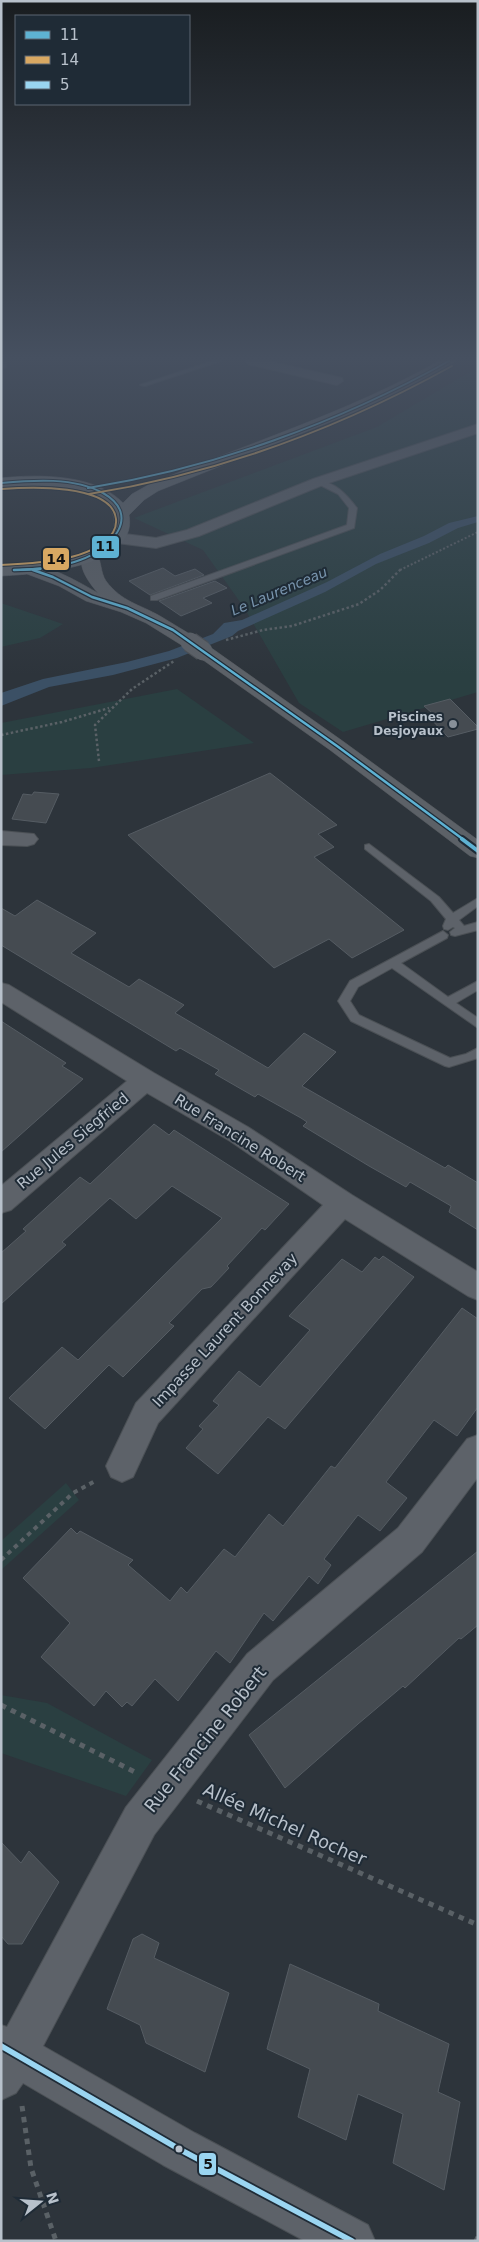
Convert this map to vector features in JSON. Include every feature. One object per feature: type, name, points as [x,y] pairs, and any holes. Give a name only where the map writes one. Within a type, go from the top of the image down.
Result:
[{"type":"main road","points":[[88,488],[138,479],[186,466]]},
{"type":"main road","points":[[122,513],[138,497],[153,488],[210,466]]},
{"type":"main road","points":[[1,571],[33,570],[64,565],[90,556],[106,547],[116,538],[123,525],[122,513],[116,503],[88,488],[64,482],[36,480],[3,482]]},
{"type":"main road","points":[[90,556],[90,567],[95,579],[106,592],[127,608]]},
{"type":"main road","points":[[33,570],[65,582],[92,597],[127,608],[205,645],[478,851]]},
{"type":"street","points":[[116,538],[156,543],[193,532],[318,482],[367,466]]},
{"type":"street","points":[[1,838],[27,839]]},
{"type":"street","name":"Rue Francine Robert","points":[[1,991],[145,1080],[239,1134],[342,1203],[478,1287]]},
{"type":"street","name":"Rue Jules Siegfried","points":[[1,1202],[145,1080]]},
{"type":"street","name":"Impasse Laurent Bonnevay","points":[[122,1466],[147,1413],[215,1342],[342,1203]]},
{"type":"street","name":"Rue Francine Robert","points":[[6,2060],[140,1821],[260,1667],[410,1540],[478,1450]]},
{"type":"street","points":[[6,2060],[352,2241]]},
{"type":"lane","points":[[154,598],[351,526],[353,508],[341,492],[318,482]]},
{"type":"lane","points":[[369,847],[435,899],[451,920],[462,930]]},
{"type":"lane","points":[[443,935],[451,920],[478,901]]},
{"type":"lane","points":[[478,926],[443,935],[354,984],[344,1002],[355,1018],[449,1063],[470,1058],[478,1052]]},
{"type":"lane","points":[[393,963],[478,1024]]},
{"type":"lane","points":[[448,1002],[478,985]]},
{"type":"path","points":[[205,645],[263,630],[292,626],[346,609],[380,590],[402,568],[478,532]]},
{"type":"path","points":[[99,761],[95,725],[110,708],[163,666],[177,659]]},
{"type":"path","points":[[1,735],[62,722],[110,708]]},
{"type":"path","points":[[1,1560],[73,1493],[122,1466]]},
{"type":"path","name":"Allée Michel Rocher","points":[[1,1705],[167,1787],[478,1925]]},
{"type":"path","points":[[6,2060],[32,2168],[56,2241]]},
{"type":"path","points":[[476,2241],[478,2237]]},
{"type":"green space","points":[[274,466],[478,466],[478,692],[343,732],[299,703],[245,609],[203,550],[134,518]]},
{"type":"green space","points":[[1,603],[63,624],[40,638],[1,647]]},
{"type":"green space","points":[[177,689],[254,743],[91,768],[1,775],[1,723]]},
{"type":"green space","points":[[66,1483],[79,1500],[1,1570],[1,1541]]},
{"type":"green space","points":[[1,1695],[47,1703],[152,1760],[126,1796],[1,1753]]},
{"type":"water","points":[[478,516],[478,522],[458,528],[429,543],[376,564],[325,592],[238,631],[232,636],[177,658],[113,675],[49,687],[1,706],[1,693],[43,679],[127,662],[169,651],[213,634],[224,623],[242,620],[327,582],[380,554],[424,536],[449,523]]},
{"type":"building","points":[[163,568],[175,576],[195,569],[204,575],[150,595],[129,581]]},
{"type":"building","points":[[215,581],[227,588],[203,598],[212,603],[181,616],[159,601]]},
{"type":"building","points":[[450,699],[478,729],[448,737],[427,715],[432,713],[424,706]]},
{"type":"building","points":[[270,773],[337,825],[318,834],[334,847],[314,857],[404,930],[352,958],[329,939],[274,968],[128,835]]},
{"type":"building","points":[[34,792],[59,794],[46,823],[12,819],[23,794],[32,795]]},
{"type":"building","points":[[37,900],[96,933],[71,953],[129,987],[139,979],[184,1005],[175,1013],[268,1068],[304,1033],[336,1052],[302,1086],[445,1168],[448,1165],[478,1183],[478,1230],[449,1212],[451,1206],[410,1182],[406,1187],[369,1166],[303,1126],[307,1122],[301,1118],[258,1094],[255,1097],[215,1074],[219,1070],[180,1048],[176,1051],[1,945],[1,908],[15,916]]},
{"type":"building","points":[[1,1021],[66,1063],[62,1066],[83,1079],[1,1152]]},
{"type":"building","points":[[154,1124],[169,1135],[174,1130],[289,1204],[265,1230],[262,1228],[227,1266],[229,1268],[211,1287],[202,1289],[169,1323],[174,1326],[123,1377],[109,1365],[45,1429],[9,1398],[62,1347],[78,1360],[222,1218],[172,1186],[136,1219],[110,1198],[62,1242],[66,1245],[1,1304],[1,1253],[26,1231],[23,1229],[80,1177],[90,1184]]},
{"type":"building","points":[[383,1256],[414,1277],[285,1429],[268,1417],[218,1474],[186,1448],[203,1429],[199,1426],[219,1405],[213,1401],[239,1371],[260,1387],[310,1330],[289,1316],[342,1259],[362,1272],[375,1257],[379,1260]]},
{"type":"building","points":[[462,1308],[478,1319],[478,1407],[457,1436],[434,1420],[386,1482],[407,1498],[380,1531],[358,1515],[324,1559],[331,1565],[318,1584],[309,1576],[273,1621],[264,1613],[230,1663],[216,1651],[178,1701],[155,1679],[132,1706],[127,1702],[122,1707],[106,1691],[94,1706],[41,1657],[70,1623],[23,1578],[71,1528],[77,1534],[80,1531],[133,1560],[128,1565],[170,1601],[181,1587],[187,1593],[224,1549],[235,1557],[269,1514],[283,1526],[331,1466],[335,1468]]},
{"type":"building","points":[[478,1551],[478,1625],[461,1639],[459,1638],[405,1688],[403,1686],[285,1788],[249,1735]]},
{"type":"building","points":[[1,1842],[21,1863],[29,1851],[59,1882],[22,1944],[8,1944],[1,1936]]},
{"type":"building","points":[[142,1934],[159,1943],[154,1958],[229,1993],[205,2072],[146,2043],[140,2025],[107,2009],[133,1939]]},
{"type":"building","points":[[290,1964],[379,2004],[378,2011],[449,2044],[438,2092],[460,2102],[444,2190],[393,2163],[403,2114],[358,2094],[346,2140],[298,2117],[310,2069],[267,2049]]},
{"type":"transit line","name":"11","points":[[88,488],[124,482],[188,466]]},
{"type":"transit line","name":"14","points":[[89,494],[142,484],[209,466]]},
{"type":"transit line","name":"11","points":[[1,483],[50,481],[87,487],[103,493],[115,502],[122,515],[122,524],[118,531],[106,546],[95,554],[83,560],[55,567],[14,570]]},
{"type":"transit line","name":"14","points":[[1,565],[45,561],[92,549],[104,542],[113,533],[116,522],[115,515],[109,505],[98,498],[82,493],[46,488],[2,489]]},
{"type":"transit line","name":"11","points":[[33,570],[53,577],[92,597],[127,608],[173,630],[337,746],[478,851]]},
{"type":"transit line","name":"5","points":[[1,2046],[179,2149],[352,2241]]},
{"type":"place","name":"Piscines Desjoyaux","points":[[453,724]]},
{"type":"water label","name":"Le Laurenceau","points":[[279,591]]}]
